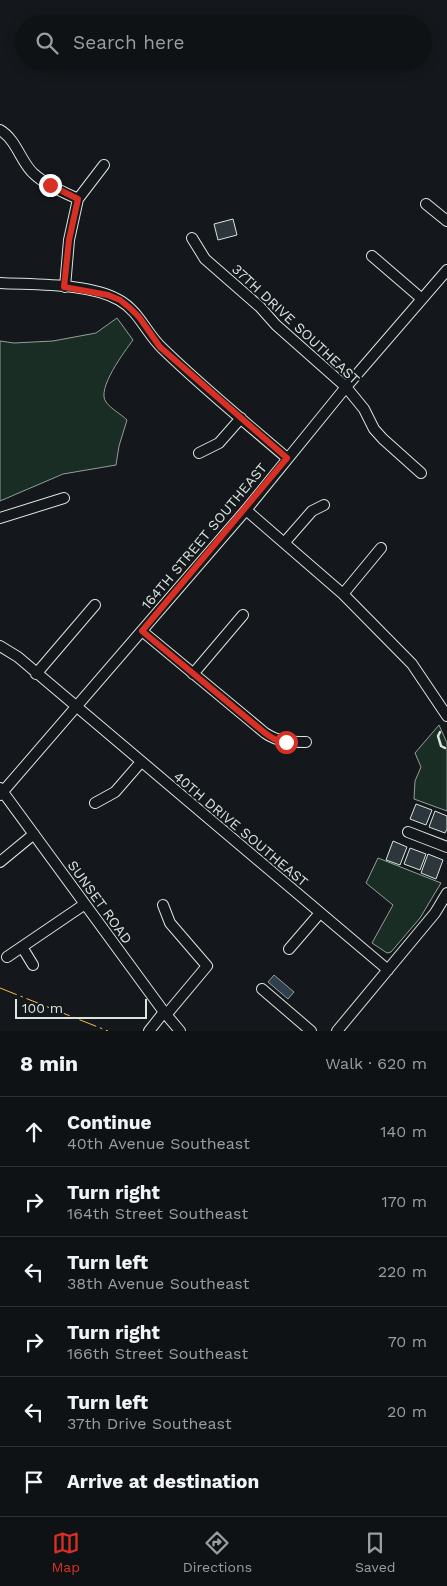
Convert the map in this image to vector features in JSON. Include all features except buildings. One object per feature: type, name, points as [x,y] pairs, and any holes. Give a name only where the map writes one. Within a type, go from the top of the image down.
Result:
[{"type":"street","points":[[0,130],[19,150],[32,173],[50,185],[78,199]]},
{"type":"street","points":[[64,287],[69,240],[78,199],[104,165]]},
{"type":"street","points":[[426,204],[447,221]]},
{"type":"street","name":"37TH DRIVE SOUTHEAST","points":[[192,238],[205,259],[260,307],[276,326],[346,387],[364,409],[374,428],[383,439],[421,473]]},
{"type":"street","points":[[372,256],[422,299]]},
{"type":"street","name":"164TH STREET SOUTHEAST","points":[[1,792],[76,708],[246,510],[346,387],[447,270]]},
{"type":"street","points":[[0,283],[64,287],[108,295],[120,300],[139,317],[160,347],[287,458]]},
{"type":"street","points":[[199,453],[219,443],[241,418]]},
{"type":"street","points":[[0,518],[64,498]]},
{"type":"street","points":[[284,543],[312,511],[324,505]]},
{"type":"street","points":[[246,510],[343,594],[412,664],[447,716]]},
{"type":"street","points":[[343,594],[381,548]]},
{"type":"street","points":[[36,674],[95,605]]},
{"type":"street","points":[[193,674],[242,616]]},
{"type":"street","points":[[142,631],[274,739],[286,742],[306,742]]},
{"type":"street","name":"40TH DRIVE SOUTHEAST","points":[[0,646],[18,657],[388,970]]},
{"type":"street","points":[[95,803],[115,792],[141,762]]},
{"type":"street","name":"SUNSET ROAD","points":[[1,792],[34,834],[165,1014],[180,1031]]},
{"type":"street","points":[[408,832],[447,847]]},
{"type":"street","points":[[0,862],[34,834]]},
{"type":"street","points":[[337,1031],[436,913],[447,893]]},
{"type":"street","points":[[7,957],[85,904]]},
{"type":"street","points":[[149,1031],[207,966],[170,923],[163,905]]},
{"type":"street","points":[[289,949],[320,913]]},
{"type":"street","points":[[22,947],[33,965]]},
{"type":"street","points":[[262,989],[312,1031]]},
{"type":"green space","points":[[117,318],[133,340],[113,370],[105,388],[104,396],[106,402],[127,420],[119,446],[116,465],[63,474],[0,501],[0,341],[14,343],[53,341],[96,333]]},
{"type":"green space","points":[[439,725],[447,743],[447,811],[414,799],[415,781],[421,767],[415,753]]},
{"type":"green space","points":[[378,858],[441,883],[420,918],[391,952],[387,953],[372,943],[393,905],[366,883]]},
{"type":"water","points":[[274,975],[294,992],[288,999],[268,982]]},
{"type":"wall","points":[[440,732],[438,736],[441,746],[445,748]]},
{"type":"power","points":[[0,988],[108,1031]]},
{"type":"route","points":[[50,185],[78,199],[69,240],[64,287],[92,291],[120,300],[139,317],[160,347],[287,458],[246,510],[142,631],[265,733],[274,739],[286,742]]}]
